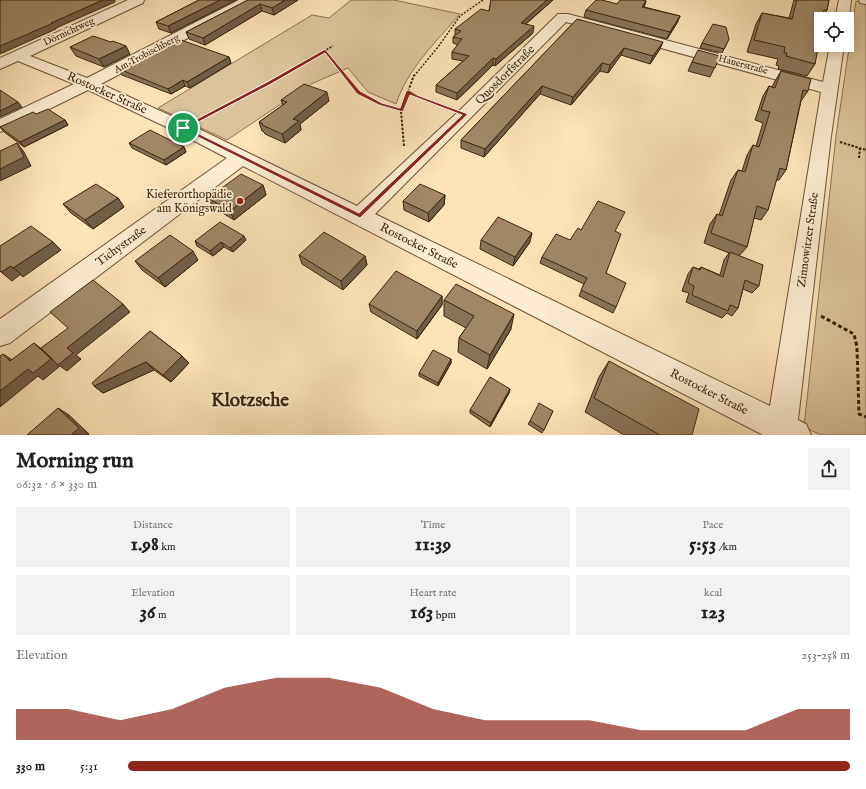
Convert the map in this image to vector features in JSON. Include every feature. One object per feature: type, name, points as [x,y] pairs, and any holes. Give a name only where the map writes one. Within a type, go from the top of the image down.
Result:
[{"type":"street","name":"Dörnichtweg","points":[[0,64],[138,0]]},
{"type":"street","name":"Am Trobischberg","points":[[0,126],[88,84],[249,0]]},
{"type":"street","points":[[843,12],[845,0]]},
{"type":"street","name":"Hauerstraße","points":[[563,17],[830,89]]},
{"type":"street","name":"Quosdorfstraße","points":[[360,216],[466,114],[563,17]]},
{"type":"street","name":"Zinnowitzer Straße","points":[[786,433],[799,306],[822,136],[836,52]]},
{"type":"street","name":"Rostocker Straße","points":[[18,56],[88,84],[183,128],[360,216],[786,433]]},
{"type":"street","name":"Tichystraße","points":[[0,334],[242,157]]},
{"type":"path","points":[[404,147],[401,111],[414,75],[438,47],[460,16],[483,0]]},
{"type":"path","points":[[183,128],[269,83],[333,46]]},
{"type":"path","points":[[325,51],[358,92],[381,104],[401,111]]},
{"type":"path","points":[[409,91],[416,96],[466,114]]},
{"type":"path","points":[[822,136],[866,150]]},
{"type":"path","points":[[859,158],[860,148]]},
{"type":"path","points":[[799,306],[846,328],[854,334],[857,347],[858,414],[866,417]]},
{"type":"shaded area","points":[[351,0],[394,0],[460,14],[432,45],[415,67],[401,91],[396,104],[368,92],[348,68],[311,84],[227,140],[158,108],[312,15],[329,18]]},
{"type":"shaded area","points":[[856,1],[866,3],[866,435],[821,435],[804,427],[836,136],[848,52],[854,52],[854,14]]},
{"type":"building","points":[[0,0],[103,0],[0,46]]},
{"type":"building","points":[[199,0],[220,0],[168,26],[156,22]]},
{"type":"building","points":[[248,0],[285,0],[272,8],[260,4],[203,38],[186,32]]},
{"type":"building","points":[[491,0],[547,0],[521,23],[534,26],[496,59],[493,58],[457,93],[436,85],[469,56],[452,52],[462,39],[453,37],[461,31],[455,29],[481,9],[489,11]]},
{"type":"building","points":[[596,0],[617,4],[620,0],[642,0],[646,1],[642,7],[680,16],[670,32],[586,10]]},
{"type":"building","points":[[797,0],[829,0],[827,10],[824,10],[824,12],[814,12],[814,52],[817,52],[815,64],[786,56],[787,53],[784,53],[785,47],[754,40],[762,13],[792,19]]},
{"type":"building","points":[[577,19],[663,42],[653,56],[624,48],[610,65],[602,63],[573,97],[542,86],[485,149],[461,140]]},
{"type":"building","points":[[713,24],[726,27],[729,39],[724,49],[702,43]]},
{"type":"building","points":[[93,36],[126,46],[99,59],[70,47]]},
{"type":"building","points":[[181,40],[229,57],[187,82],[183,80],[168,89],[119,69],[145,56],[149,57]]},
{"type":"building","points":[[698,50],[720,56],[715,68],[692,62]]},
{"type":"building","points":[[781,71],[811,79],[808,91],[803,90],[786,170],[780,168],[768,210],[757,206],[747,247],[711,233],[717,214],[722,216],[738,170],[745,172],[753,145],[759,147],[770,112],[761,110],[769,86],[775,88]]},
{"type":"building","points":[[304,84],[327,92],[293,119],[299,121],[282,134],[262,125],[263,124],[259,122],[287,102],[281,100]]},
{"type":"building","points":[[0,90],[18,102],[0,111]]},
{"type":"building","points":[[48,109],[65,120],[20,142],[0,127],[33,112],[36,114]]},
{"type":"building","points":[[150,130],[184,147],[164,160],[129,143]]},
{"type":"building","points":[[17,143],[24,157],[0,169],[0,151]]},
{"type":"building","points":[[241,174],[263,185],[230,211],[208,198]]},
{"type":"building","points":[[96,184],[118,198],[85,220],[63,204]]},
{"type":"building","points":[[420,184],[445,195],[428,213],[403,201]]},
{"type":"building","points":[[598,201],[625,212],[615,231],[621,234],[606,273],[626,283],[616,307],[581,290],[587,278],[542,257],[556,234],[570,240],[578,228],[581,230]]},
{"type":"building","points":[[498,217],[532,233],[515,257],[481,240]]},
{"type":"building","points":[[220,222],[244,236],[230,248],[221,242],[210,251],[195,241]]},
{"type":"building","points":[[31,226],[53,242],[13,268],[11,266],[1,272],[0,246]]},
{"type":"building","points":[[324,232],[365,256],[341,281],[299,255]]},
{"type":"building","points":[[170,235],[193,251],[158,278],[135,261]]},
{"type":"building","points":[[730,252],[763,265],[759,286],[745,280],[738,308],[730,305],[728,311],[692,295],[694,286],[688,283],[693,267],[700,270],[701,267],[723,277]]},
{"type":"building","points":[[396,271],[442,296],[417,331],[369,304]]},
{"type":"building","points":[[93,280],[123,304],[67,348],[73,353],[58,365],[41,348],[68,328],[50,312]]},
{"type":"building","points":[[456,284],[514,314],[490,355],[459,338],[474,316],[444,300]]},
{"type":"building","points":[[150,331],[182,356],[163,375],[146,362],[94,386],[92,383]]},
{"type":"building","points":[[34,343],[51,359],[33,373],[28,369],[0,391],[0,356],[3,354],[10,361]]},
{"type":"building","points":[[433,350],[451,359],[438,383],[419,373]]},
{"type":"building","points":[[609,361],[699,409],[692,435],[660,435],[594,398]]},
{"type":"building","points":[[490,377],[510,389],[491,423],[470,410]]},
{"type":"building","points":[[539,403],[553,411],[544,430],[530,421]]},
{"type":"building","points":[[58,408],[79,428],[71,435],[27,435]]},
{"type":"place","name":"Kieferorthopädie am Königswald","points":[[240,201]]},
{"type":"district","name":"Klotzsche","points":[[250,401]]},
{"type":"route","points":[[325,51],[358,92],[381,104],[401,111],[409,91],[416,96],[466,114],[360,216],[183,128],[269,83],[325,51]]}]
